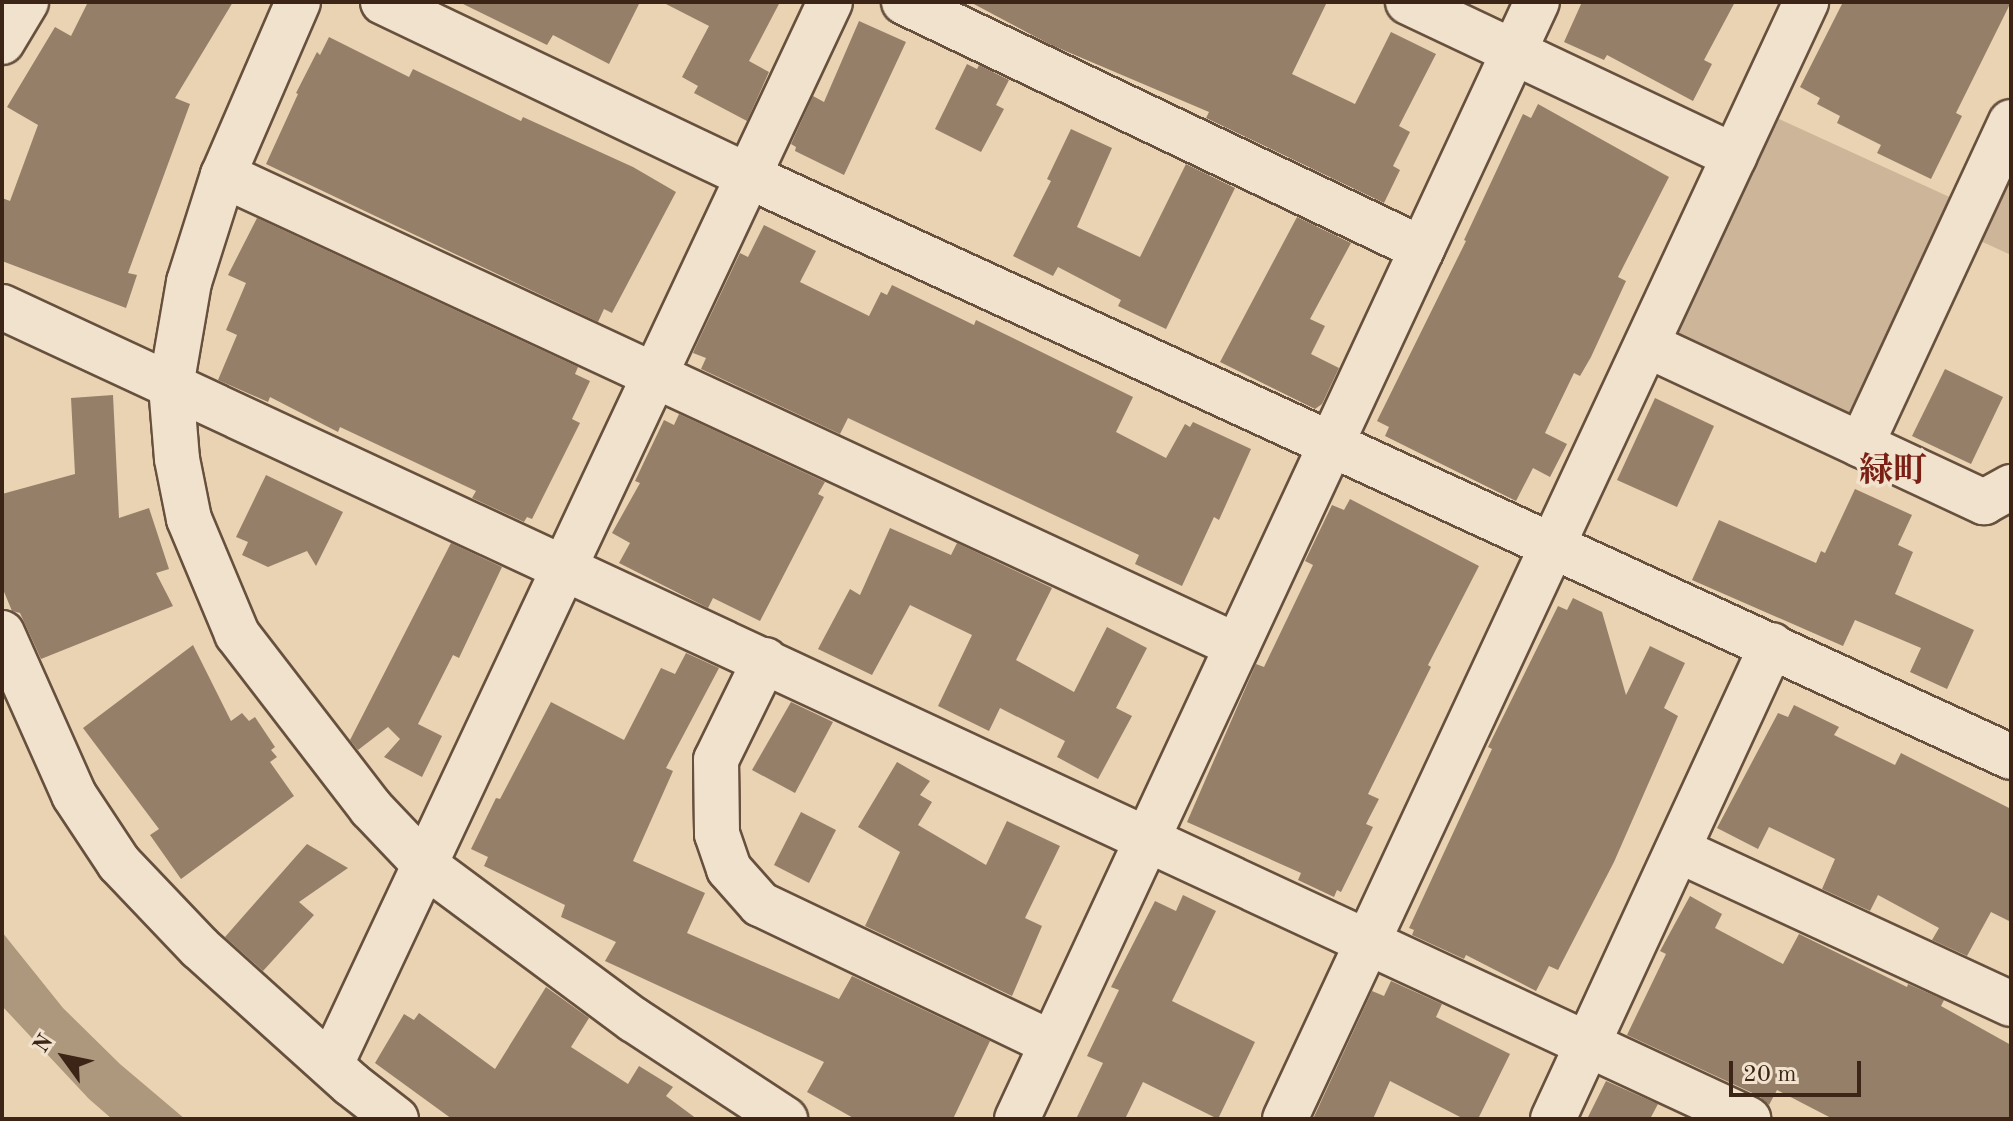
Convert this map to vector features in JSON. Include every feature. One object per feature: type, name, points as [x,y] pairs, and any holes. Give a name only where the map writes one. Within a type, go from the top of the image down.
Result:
[{"type":"street","points":[[2,42],[26,2]]},
{"type":"street","points":[[298,2],[223,175],[189,282],[171,386],[177,459],[189,519],[237,634],[371,808],[425,865],[634,1020],[785,1119]]},
{"type":"street","points":[[383,2],[748,176],[2011,757]]},
{"type":"street","points":[[331,1064],[830,2]]},
{"type":"street","points":[[904,2],[1422,249]]},
{"type":"street","points":[[1408,2],[1734,156]]},
{"type":"street","points":[[1017,1119],[1537,2]]},
{"type":"street","points":[[1285,1119],[1806,2]]},
{"type":"street","points":[[1861,445],[2011,122]]},
{"type":"street","points":[[223,175],[1237,646]]},
{"type":"street","points":[[2,307],[1748,1119]]},
{"type":"street","points":[[1647,345],[1984,502],[2011,487]]},
{"type":"street","points":[[2,633],[74,795],[119,863],[200,948],[396,1119]]},
{"type":"street","points":[[1553,1119],[1772,645]]},
{"type":"street","points":[[765,660],[716,760],[717,834],[729,869],[760,904],[1052,1043]]},
{"type":"street","points":[[1678,850],[2011,1004]]},
{"type":"shaded area","points":[[1775,117],[1956,200],[1859,411],[1840,416],[1684,344],[1677,330]]},
{"type":"shaded area","points":[[2011,155],[2011,255],[1974,238]]},
{"type":"shaded area","points":[[2,932],[63,1008],[120,1064],[185,1119],[112,1119],[89,1099],[2,1006]]},
{"type":"building","points":[[88,2],[233,2],[175,98],[190,104],[128,273],[137,275],[126,308],[2,261],[2,198],[10,201],[38,125],[7,107],[55,27],[71,36]]},
{"type":"building","points":[[459,2],[640,2],[609,64],[553,35],[547,45]]},
{"type":"building","points":[[662,2],[780,2],[749,61],[769,72],[747,121],[694,93],[698,86],[682,77],[709,26]]},
{"type":"building","points":[[970,2],[1327,2],[1292,74],[1355,104],[1391,32],[1436,54],[1399,126],[1410,132],[1393,166],[1400,170],[1384,203],[1206,118],[1209,112],[1049,44]]},
{"type":"building","points":[[1582,2],[1735,2],[1704,60],[1712,64],[1693,101],[1607,55],[1604,60],[1564,42]]},
{"type":"building","points":[[1843,2],[2011,2],[1956,113],[1962,116],[1931,179],[1877,153],[1881,145],[1837,123],[1840,116],[1817,104],[1820,98],[1800,87]]},
{"type":"building","points":[[859,21],[906,42],[844,175],[795,151],[796,147],[791,144],[813,96],[824,102]]},
{"type":"building","points":[[329,37],[409,77],[413,69],[521,121],[523,117],[633,167],[676,192],[612,313],[604,309],[598,322],[266,164],[296,93],[317,52],[320,55]]},
{"type":"building","points":[[967,64],[977,69],[979,65],[1009,80],[996,105],[1004,109],[981,152],[935,129]]},
{"type":"building","points":[[1538,104],[1669,177],[1618,277],[1626,281],[1591,357],[1580,376],[1574,373],[1545,433],[1567,444],[1550,477],[1533,468],[1516,501],[1385,436],[1389,427],[1377,421],[1466,241],[1523,114],[1531,118]]},
{"type":"building","points":[[1071,129],[1112,148],[1077,227],[1140,257],[1186,164],[1235,188],[1166,329],[1118,306],[1121,300],[1058,267],[1053,276],[1013,256],[1051,181],[1047,179]]},
{"type":"building","points":[[1297,217],[1351,243],[1310,319],[1325,326],[1311,354],[1339,368],[1322,404],[1315,409],[1220,362]]},
{"type":"building","points":[[257,218],[578,367],[575,374],[590,381],[572,419],[580,423],[532,519],[527,517],[524,522],[472,498],[476,491],[340,427],[338,432],[270,397],[268,402],[218,380],[237,335],[226,330],[246,283],[228,275]]},
{"type":"building","points":[[764,225],[816,251],[800,282],[869,316],[881,292],[887,295],[892,285],[974,325],[976,320],[1133,397],[1116,432],[1166,458],[1185,424],[1190,427],[1193,422],[1251,449],[1219,520],[1214,517],[1182,586],[1135,564],[1139,555],[848,418],[840,434],[701,369],[706,358],[693,353],[696,346],[740,253],[748,257]]},
{"type":"building","points":[[1945,369],[2003,397],[1971,464],[1912,436]]},
{"type":"building","points":[[113,395],[119,518],[149,508],[169,569],[156,573],[173,606],[41,659],[20,613],[12,611],[2,587],[2,494],[75,474],[71,398]]},
{"type":"building","points":[[1655,398],[1714,426],[1677,507],[1617,480]]},
{"type":"building","points":[[679,414],[825,482],[818,494],[824,497],[760,621],[713,598],[708,608],[619,563],[630,543],[612,533],[640,483],[635,481],[664,420],[674,425]]},
{"type":"building","points":[[266,475],[343,512],[316,566],[307,551],[268,567],[242,555],[248,542],[236,537]]},
{"type":"building","points":[[1855,489],[1912,515],[1898,545],[1913,552],[1895,594],[1974,630],[1947,689],[1910,672],[1921,648],[1855,620],[1843,646],[1692,580],[1719,520],[1816,563],[1821,551],[1825,553]]},
{"type":"building","points":[[1350,499],[1479,566],[1428,665],[1431,667],[1368,794],[1379,799],[1366,824],[1373,827],[1341,892],[1337,890],[1334,897],[1298,880],[1301,873],[1187,822],[1256,664],[1264,667],[1313,565],[1305,561],[1332,505],[1344,510]]},
{"type":"building","points":[[890,528],[951,555],[957,543],[1052,588],[1016,660],[1074,692],[1107,627],[1147,648],[1116,708],[1132,716],[1098,779],[1057,757],[1065,741],[1000,708],[989,731],[938,706],[972,635],[910,605],[872,675],[818,649],[850,589],[860,595]]},
{"type":"building","points":[[451,543],[502,567],[459,658],[453,655],[418,724],[442,736],[422,777],[384,757],[400,739],[388,727],[358,750],[350,740]]},
{"type":"building","points":[[1573,598],[1602,612],[1626,695],[1650,646],[1685,663],[1664,708],[1678,716],[1614,862],[1558,970],[1549,966],[1536,991],[1466,955],[1464,959],[1412,935],[1414,930],[1409,928],[1492,749],[1488,747],[1558,606],[1567,610]]},
{"type":"building","points":[[193,645],[231,721],[242,713],[249,721],[255,717],[275,747],[271,750],[277,757],[270,762],[294,796],[181,879],[150,835],[159,829],[83,728]]},
{"type":"building","points":[[686,653],[719,668],[666,768],[673,771],[633,861],[705,893],[687,933],[839,999],[852,976],[990,1041],[953,1119],[855,1119],[807,1092],[824,1062],[605,961],[616,942],[561,917],[565,905],[484,866],[488,857],[471,849],[496,798],[500,799],[551,702],[624,740],[661,668],[675,674]]},
{"type":"building","points":[[791,702],[833,722],[795,793],[752,770]]},
{"type":"building","points":[[1794,705],[1839,727],[1834,735],[1895,765],[1901,753],[2011,809],[2011,922],[1991,912],[1967,956],[1932,940],[1939,928],[1878,895],[1870,911],[1822,889],[1835,859],[1769,827],[1758,849],[1717,828],[1778,713],[1788,717]]},
{"type":"building","points":[[897,762],[930,781],[920,795],[932,802],[918,825],[986,865],[1007,821],[1060,846],[1025,918],[1042,926],[1012,996],[865,926],[900,852],[858,827]]},
{"type":"building","points":[[801,812],[836,830],[809,883],[774,865]]},
{"type":"building","points":[[307,844],[348,868],[299,902],[314,915],[263,971],[225,937]]},
{"type":"building","points":[[1183,895],[1216,911],[1172,1001],[1255,1042],[1218,1119],[1143,1082],[1125,1119],[1076,1119],[1103,1063],[1087,1056],[1119,990],[1111,987],[1155,901],[1176,911]]},
{"type":"building","points":[[1690,896],[1722,914],[1715,928],[1783,964],[1799,934],[1907,987],[1908,984],[1944,1000],[1941,1006],[2011,1045],[2011,1119],[1833,1119],[1777,1090],[1769,1105],[1759,1096],[1627,1035],[1666,954],[1660,951]]},
{"type":"building","points":[[1391,981],[1442,1004],[1436,1017],[1510,1054],[1478,1119],[1464,1119],[1390,1081],[1373,1119],[1313,1119],[1372,991],[1384,996]]},
{"type":"building","points":[[546,987],[589,1018],[571,1047],[628,1084],[639,1066],[673,1087],[666,1096],[697,1119],[452,1119],[375,1063],[404,1014],[414,1020],[419,1013],[495,1069]]},
{"type":"building","points":[[1606,1081],[1658,1104],[1650,1119],[1587,1119]]},
{"type":"district","name":"緑町","points":[[1893,473]]}]
